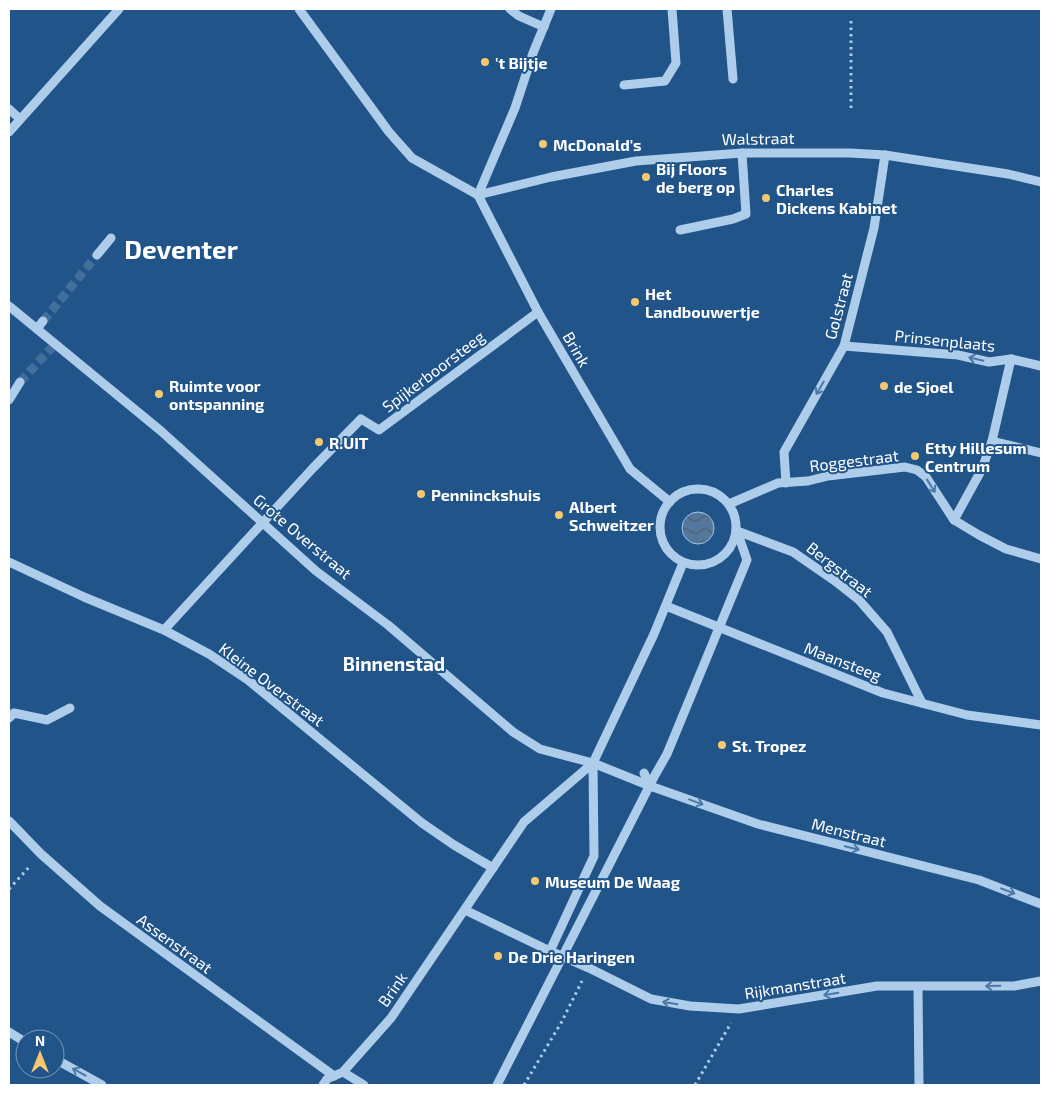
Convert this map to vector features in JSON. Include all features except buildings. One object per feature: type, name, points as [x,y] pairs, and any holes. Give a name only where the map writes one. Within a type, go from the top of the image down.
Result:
[{"type":"street","points":[[9,132],[119,9]]},
{"type":"street","points":[[299,9],[389,132],[412,158],[478,195],[515,108],[533,53],[551,9]]},
{"type":"street","points":[[510,9],[519,16],[544,27]]},
{"type":"street","points":[[624,85],[664,82],[676,63],[672,9]]},
{"type":"street","points":[[727,9],[733,79]]},
{"type":"street","points":[[9,108],[20,119]]},
{"type":"street","points":[[680,230],[733,219],[746,214],[742,153]]},
{"type":"street","name":"Walstraat","points":[[478,195],[550,176],[636,161],[742,153],[850,153],[885,155],[1008,174],[1041,182]]},
{"type":"street","name":"Golstraat","points":[[786,482],[784,452],[844,346],[874,228],[885,155]]},
{"type":"street","name":"Brink","points":[[478,195],[538,312],[630,468],[670,502]]},
{"type":"street","points":[[97,255],[111,238]]},
{"type":"street","name":"Grote Overstraat","points":[[9,306],[161,431],[316,571],[388,625],[513,732],[540,749],[593,763]]},
{"type":"street","name":"Spijkerboorsteeg","points":[[164,630],[318,462],[361,419],[380,430],[538,312]]},
{"type":"street","points":[[37,329],[43,322]]},
{"type":"street","name":"Prinsenplaats","points":[[844,346],[958,355],[989,362],[1011,359],[1041,366]]},
{"type":"street","points":[[954,520],[982,468],[992,440],[1011,359]]},
{"type":"street","points":[[9,400],[20,382]]},
{"type":"street","points":[[992,440],[1041,453]]},
{"type":"street","name":"Roggestraat","points":[[786,482],[808,481],[828,476],[905,467],[917,470],[926,477],[954,520],[1006,549],[1041,559]]},
{"type":"street","points":[[730,504],[778,483],[786,482]]},
{"type":"street","points":[[497,1085],[668,754],[747,560],[736,531],[734,512],[730,504],[716,493],[699,488],[682,492],[663,511],[660,531],[662,541],[674,557],[683,562],[695,565],[707,564],[718,560],[734,542],[736,531]]},
{"type":"street","name":"Bergstraat","points":[[736,531],[776,544],[793,552],[859,600],[887,632],[922,703]]},
{"type":"street","name":"Kleine Overstraat","points":[[9,562],[84,597],[164,630],[209,654],[248,680],[422,823],[493,868]]},
{"type":"street","name":"Brink","points":[[323,1085],[327,1079],[343,1072],[391,1018],[524,822],[593,763],[666,606],[683,562]]},
{"type":"street","points":[[666,606],[719,627]]},
{"type":"street","name":"Maansteeg","points":[[719,627],[856,683],[883,693],[922,703]]},
{"type":"street","points":[[922,703],[967,715],[1041,725]]},
{"type":"street","points":[[9,718],[14,713],[47,720],[70,708]]},
{"type":"street","points":[[593,763],[650,786]]},
{"type":"street","name":"Brink","points":[[550,952],[594,856],[593,763]]},
{"type":"street","points":[[644,773],[650,786]]},
{"type":"street","name":"Menstraat","points":[[650,786],[758,824],[979,880],[1041,904]]},
{"type":"street","name":"Assenstraat","points":[[9,821],[42,854],[100,906],[334,1076]]},
{"type":"street","points":[[464,910],[564,957]]},
{"type":"street","name":"Rijkmanstraat","points":[[564,957],[651,999],[690,1006],[738,1009],[877,986],[1014,986],[1041,981]]},
{"type":"street","points":[[918,987],[919,1085]]},
{"type":"street","points":[[65,1064],[102,1085]]},
{"type":"street","points":[[343,1072],[364,1085]]},
{"type":"path","points":[[850,108],[851,20]]},
{"type":"path","points":[[9,889],[42,854]]},
{"type":"path","points":[[524,1085],[561,1023],[589,968]]},
{"type":"path","points":[[695,1085],[738,1009]]},
{"type":"water","points":[[698,512],[709,517],[714,528],[709,539],[698,544],[687,539],[682,528],[687,517]]},
{"type":"tunnel","points":[[43,321],[97,255]]},
{"type":"tunnel","points":[[20,382],[55,344]]},
{"type":"place","name":"'t Bijtje","points":[[485,62]]},
{"type":"place","name":"McDonald's","points":[[543,144]]},
{"type":"place","name":"Bij Floors de berg op","points":[[646,177]]},
{"type":"place","name":"Charles Dickens Kabinet","points":[[766,198]]},
{"type":"place","name":"Het Landbouwertje","points":[[635,302]]},
{"type":"place","name":"de Sjoel","points":[[884,386]]},
{"type":"place","name":"Ruimte voor ontspanning","points":[[159,394]]},
{"type":"place","name":"R.UIT","points":[[319,442]]},
{"type":"place","name":"Etty Hillesum Centrum","points":[[915,456]]},
{"type":"place","name":"Penninckshuis","points":[[421,494]]},
{"type":"place","name":"Albert Schweitzer","points":[[559,515]]},
{"type":"place","name":"St. Tropez","points":[[722,745]]},
{"type":"place","name":"Museum De Waag","points":[[535,881]]},
{"type":"place","name":"De Drie Haringen","points":[[498,956]]},
{"type":"district","name":"Deventer","points":[[181,248]]},
{"type":"district","name":"Binnenstad","points":[[394,663]]}]
